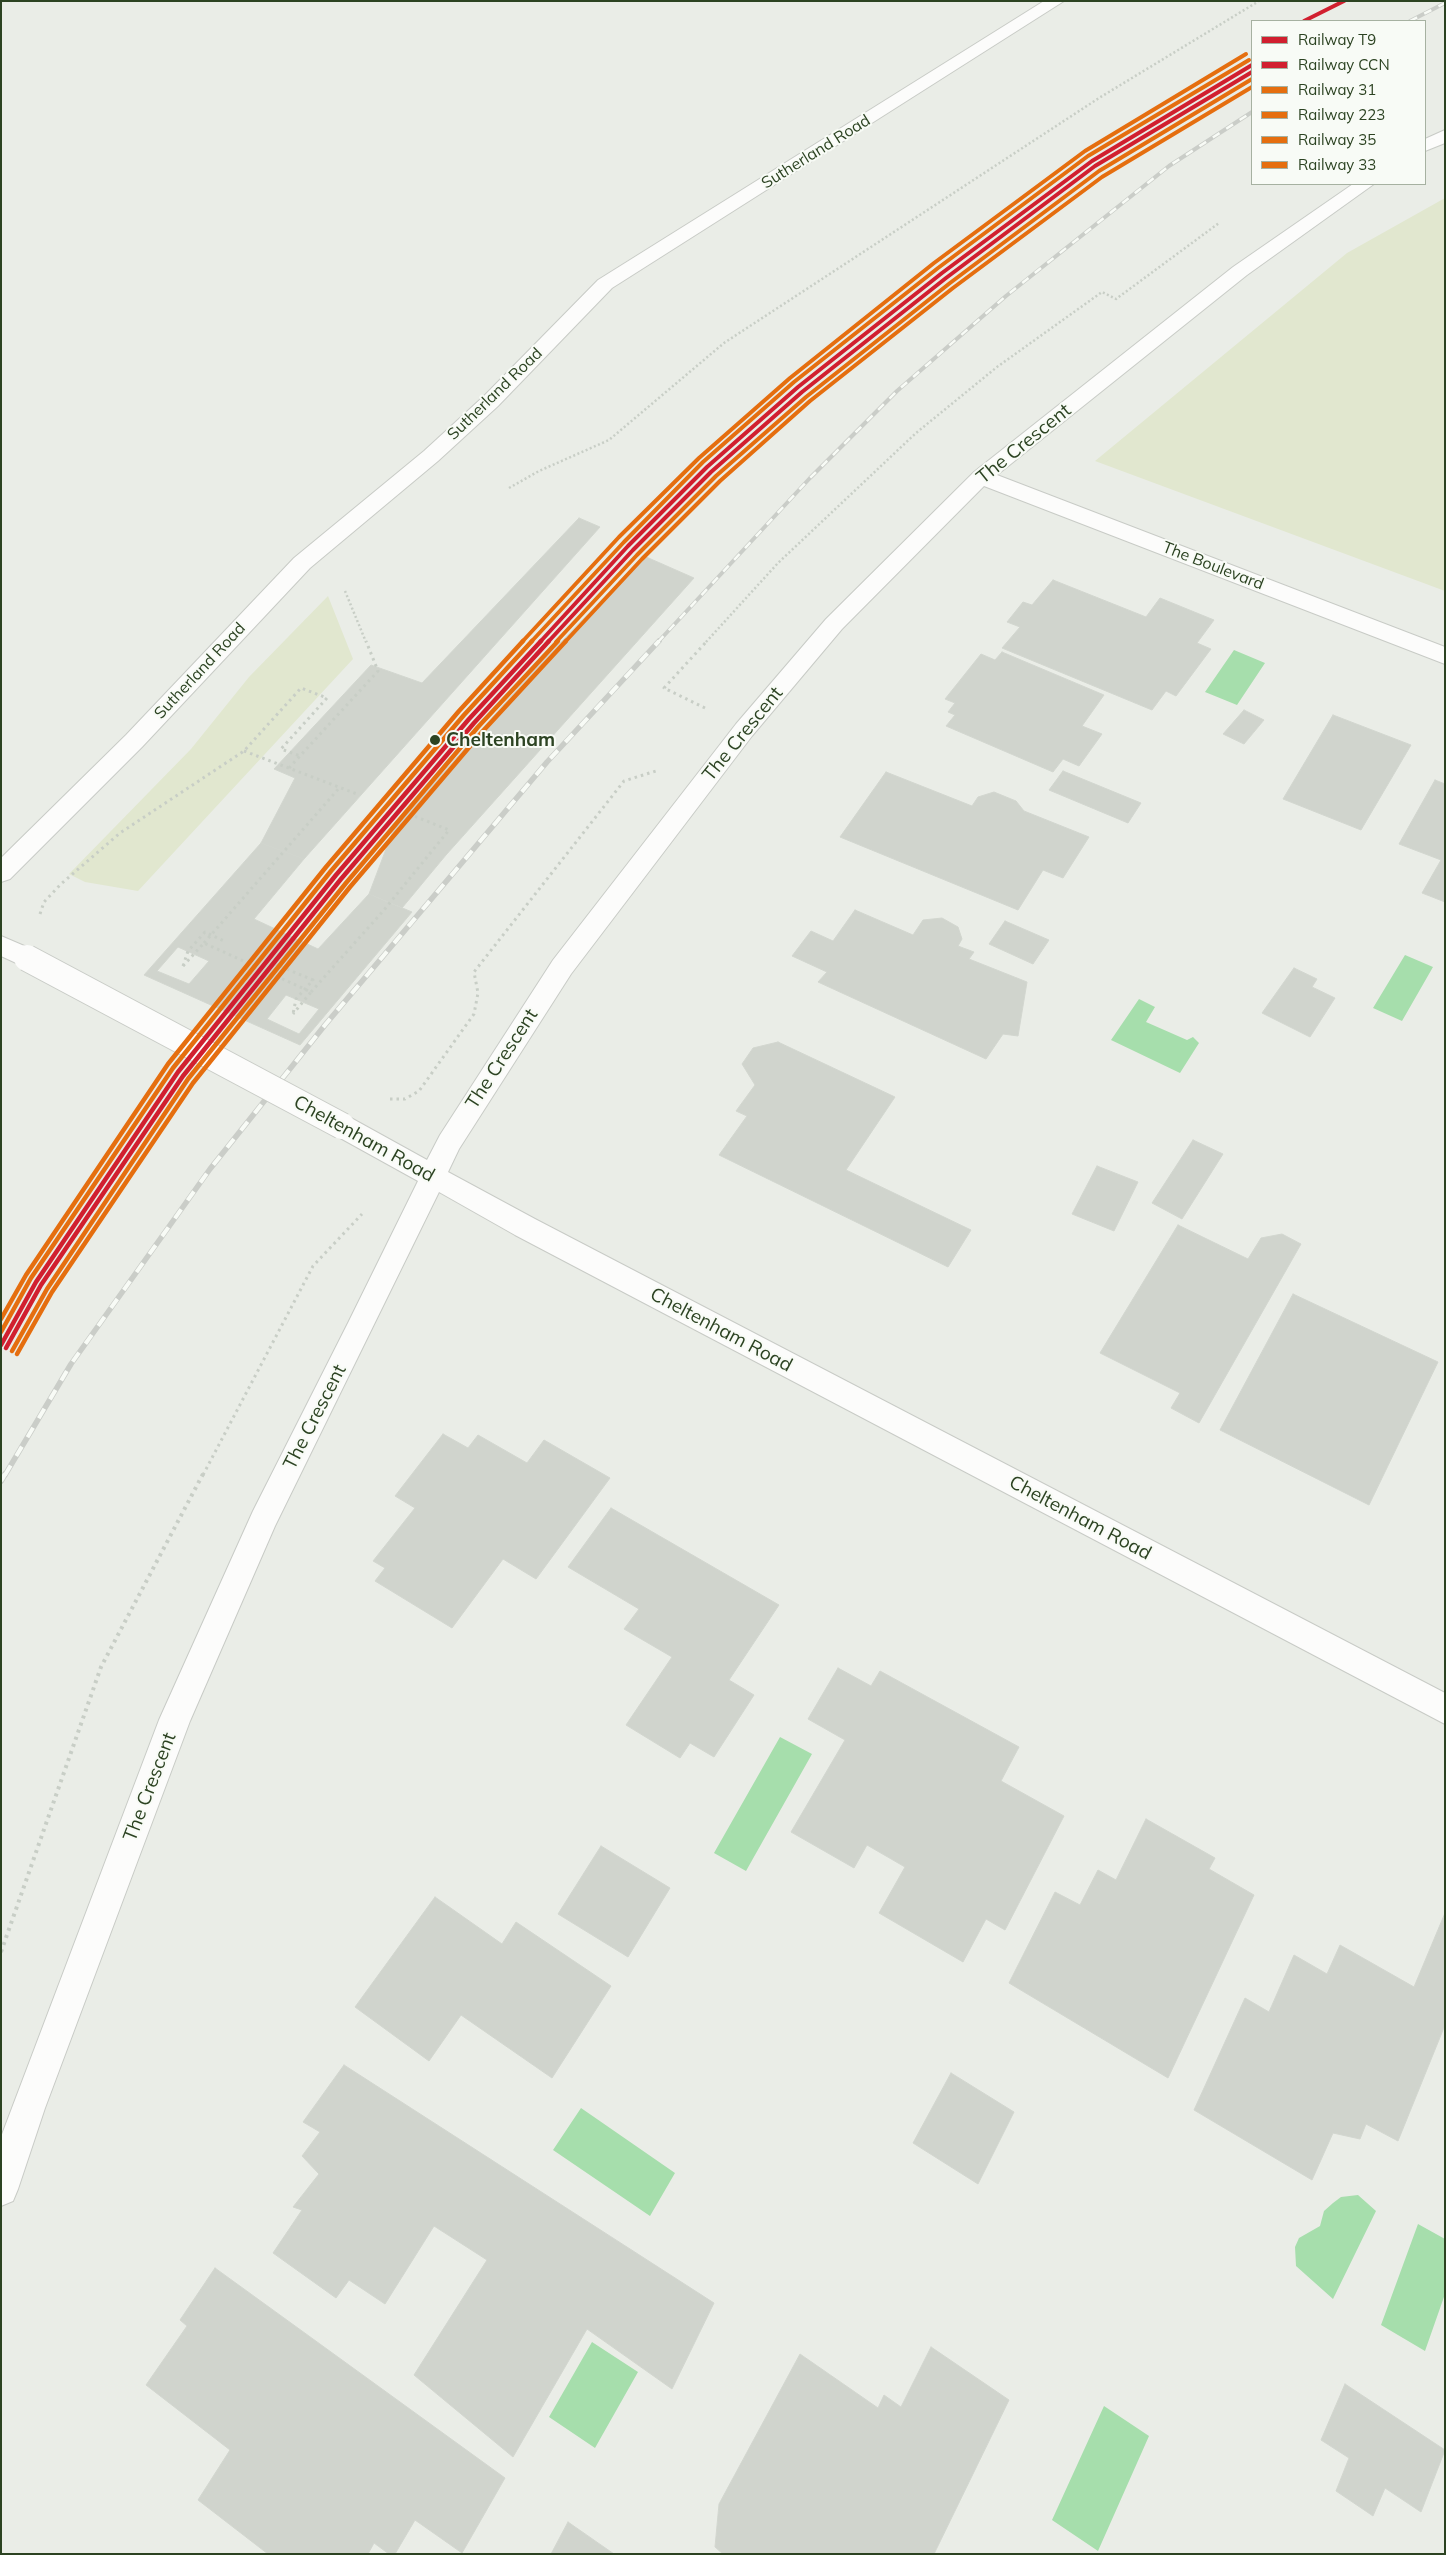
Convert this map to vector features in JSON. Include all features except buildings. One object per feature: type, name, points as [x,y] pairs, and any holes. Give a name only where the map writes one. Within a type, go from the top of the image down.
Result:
[{"type":"street","name":"Sutherland Road","points":[[1,873],[134,741],[302,563],[431,456],[485,407],[605,284],[1056,1]]},
{"type":"street","points":[[1426,145],[1445,135]]},
{"type":"street","name":"The Crescent","points":[[1,2189],[28,2108],[175,1720],[263,1520],[354,1341],[449,1143],[562,967],[744,730],[834,624],[981,476],[1240,271],[1364,185]]},
{"type":"street","name":"The Boulevard","points":[[981,476],[1445,656]]},
{"type":"street","name":"Cheltenham Road","points":[[1,945],[342,1126],[433,1177],[1445,1709]]},
{"type":"path","points":[[1251,1],[1258,2]]},
{"type":"path","points":[[509,488],[538,471],[609,440],[724,343],[1099,98],[1258,2]]},
{"type":"path","points":[[700,716],[706,708],[664,688],[778,562],[853,490],[916,433],[996,367],[1102,292],[1116,299],[1219,223]]},
{"type":"path","points":[[290,768],[378,671],[346,591]]},
{"type":"path","points":[[38,920],[44,902],[61,884],[120,833],[244,751],[301,688],[327,698],[281,749],[300,756]]},
{"type":"path","points":[[244,751],[357,794]]},
{"type":"path","points":[[381,1098],[405,1099],[420,1090],[474,1014],[478,992],[474,972],[624,780],[656,771]]},
{"type":"path","points":[[226,942],[205,932],[188,951],[183,966],[204,944],[340,787]]},
{"type":"path","points":[[275,964],[313,980],[296,1000],[293,1014],[384,910],[449,830],[404,812]]},
{"type":"path","points":[[204,944],[311,992]]},
{"type":"path","points":[[215,1013],[256,967]]},
{"type":"path","points":[[1,1952],[101,1666],[312,1266],[365,1210],[409,1224]]},
{"type":"shaded area","points":[[1445,198],[1445,591],[1095,461],[1347,253]]},
{"type":"shaded area","points":[[328,596],[353,659],[138,891],[85,882],[69,874],[191,749],[249,677]]},
{"type":"shaded area","points":[[1234,650],[1265,663],[1237,705],[1205,692]]},
{"type":"shaded area","points":[[1405,955],[1433,967],[1402,1021],[1373,1008]]},
{"type":"shaded area","points":[[1139,999],[1155,1007],[1146,1022],[1187,1040],[1193,1037],[1199,1043],[1180,1073],[1111,1040]]},
{"type":"shaded area","points":[[780,1737],[812,1754],[746,1871],[714,1853]]},
{"type":"shaded area","points":[[581,2108],[675,2173],[650,2216],[553,2150]]},
{"type":"shaded area","points":[[1358,2195],[1376,2211],[1333,2299],[1296,2266],[1295,2247],[1299,2238],[1320,2226],[1324,2211],[1333,2203],[1341,2197]]},
{"type":"shaded area","points":[[1418,2224],[1445,2239],[1445,2294],[1425,2351],[1381,2325]]},
{"type":"shaded area","points":[[592,2342],[638,2372],[595,2448],[549,2417]]},
{"type":"shaded area","points":[[1104,2406],[1149,2436],[1098,2551],[1052,2520]]},
{"type":"railway","points":[[1412,20],[1445,3]]},
{"type":"railway","points":[[658,642],[810,478],[897,391],[1006,296],[1169,166],[1251,113]]},
{"type":"railway","points":[[5,1475],[71,1364],[210,1169],[325,1025],[547,762],[659,641]]},
{"type":"railway","points":[[1,1481],[5,1474]]},
{"type":"rail line","name":"T9","points":[[1306,20],[1344,1]]},
{"type":"rail line","name":"35","points":[[1,1319],[26,1275],[168,1064],[326,867],[459,711],[619,537],[699,458],[790,378],[934,263],[1085,151],[1246,54]]},
{"type":"rail line","name":"31","points":[[1,1332],[31,1278],[173,1068],[331,871],[464,715],[624,542],[703,462],[794,382],[938,268],[1088,156],[1249,60]]},
{"type":"rail line","name":"T9","points":[[1,1345],[36,1282],[178,1072],[336,875],[469,719],[628,546],[707,467],[798,387],[942,273],[1092,161],[1251,66]]},
{"type":"rail line","name":"CCN","points":[[6,1348],[41,1285],[183,1076],[341,879],[474,723],[633,550],[711,472],[802,392],[946,278],[1095,166],[1251,73]]},
{"type":"rail line","name":"223","points":[[12,1351],[47,1289],[188,1079],[346,883],[478,727],[637,555],[716,476],[806,397],[950,283],[1099,171],[1251,80]]},
{"type":"rail line","name":"33","points":[[17,1354],[52,1292],[193,1083],[350,887],[483,731],[642,559],[720,481],[810,401],[953,288],[1102,177],[1251,88]]},
{"type":"place","name":"Cheltenham","points":[[435,740]]}]
